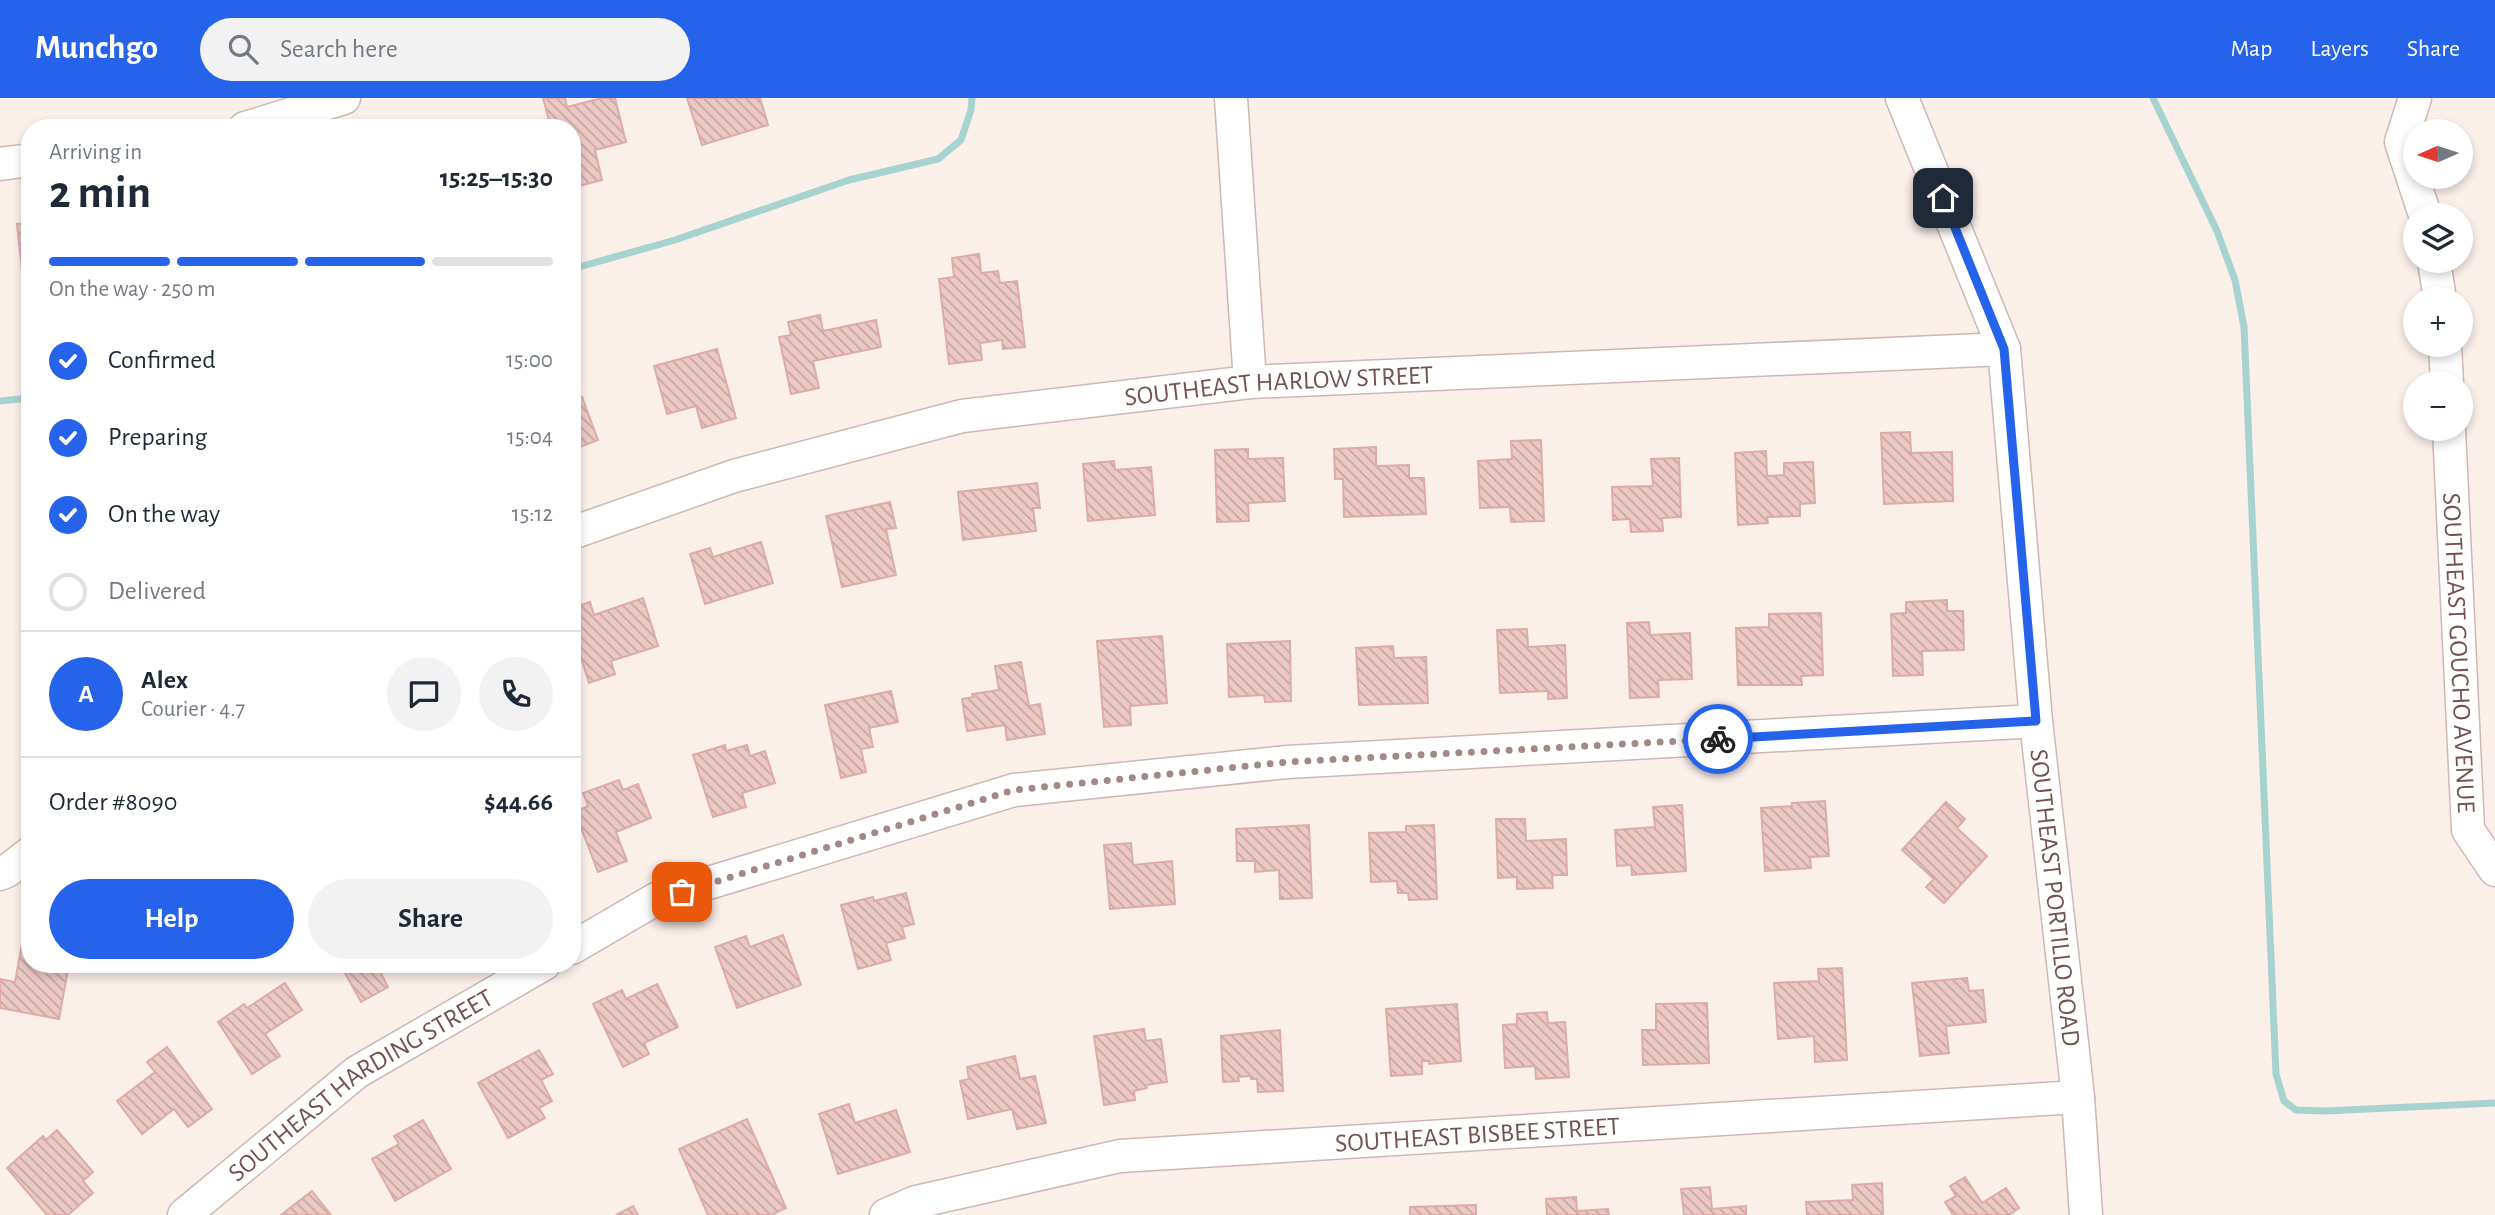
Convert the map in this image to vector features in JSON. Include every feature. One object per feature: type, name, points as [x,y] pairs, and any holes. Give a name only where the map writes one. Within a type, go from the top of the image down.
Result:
[{"type":"street","points":[[275,119],[344,98]]},
{"type":"street","points":[[1231,98],[1250,382]]},
{"type":"street","name":"SOUTHEAST PORTILLO ROAD","points":[[1902,98],[2004,349],[2036,721],[2078,1097],[2086,1215]]},
{"type":"street","points":[[2416,98],[2402,142],[2421,203]]},
{"type":"street","points":[[0,164],[21,161]]},
{"type":"street","name":"SOUTHEAST HARLOW STREET","points":[[581,530],[734,475],[962,416],[1250,382],[2004,349]]},
{"type":"street","name":"SOUTHEAST GOUCHO AVENUE","points":[[2450,441],[2468,830],[2494,870]]},
{"type":"street","points":[[581,943],[656,900],[1014,790],[1287,762],[2036,721]]},
{"type":"street","points":[[0,874],[21,860]]},
{"type":"street","name":"SOUTHEAST HARDING STREET","points":[[184,1215],[357,1072],[528,973]]},
{"type":"street","name":"SOUTHEAST BISBEE STREET","points":[[886,1215],[916,1202],[1120,1156],[2078,1097]]},
{"type":"building","points":[[543,98],[565,98],[567,107],[602,98],[615,98],[626,142],[595,150],[602,180],[581,186],[581,119],[549,119]]},
{"type":"building","points":[[687,98],[760,98],[768,125],[702,145]]},
{"type":"building","points":[[17,224],[21,224],[21,261]]},
{"type":"building","points":[[979,254],[981,273],[998,271],[1000,283],[1017,281],[1025,347],[1003,349],[1002,340],[980,343],[982,360],[949,364],[939,279],[954,277],[952,258]]},
{"type":"building","points":[[820,315],[823,331],[876,320],[881,347],[813,361],[819,388],[791,394],[779,337],[791,335],[788,322]]},
{"type":"building","points":[[717,349],[736,418],[702,428],[696,406],[667,414],[654,366]]},
{"type":"building","points":[[581,397],[598,440],[581,447]]},
{"type":"building","points":[[1910,432],[1911,453],[1952,452],[1953,501],[1884,504],[1881,433]]},
{"type":"building","points":[[1541,440],[1544,521],[1511,522],[1510,507],[1480,508],[1478,461],[1512,459],[1511,441]]},
{"type":"building","points":[[1376,447],[1376,466],[1409,465],[1409,478],[1424,478],[1426,514],[1344,517],[1343,479],[1335,479],[1334,449]]},
{"type":"building","points":[[1248,449],[1248,459],[1283,458],[1285,501],[1248,503],[1249,521],[1217,522],[1215,450]]},
{"type":"building","points":[[1766,451],[1767,476],[1784,475],[1784,463],[1813,462],[1815,503],[1800,504],[1800,516],[1767,517],[1768,523],[1738,525],[1735,453]]},
{"type":"building","points":[[1679,458],[1681,517],[1662,518],[1663,531],[1631,532],[1630,519],[1613,520],[1612,487],[1653,486],[1651,459]]},
{"type":"building","points":[[1114,461],[1115,470],[1151,467],[1155,515],[1088,521],[1083,464]]},
{"type":"building","points":[[1037,483],[1040,508],[1033,508],[1036,531],[963,540],[958,492]]},
{"type":"building","points":[[890,502],[896,528],[886,529],[896,575],[842,587],[826,516]]},
{"type":"building","points":[[761,542],[773,583],[705,604],[690,554],[710,548],[713,557]]},
{"type":"building","points":[[643,598],[658,646],[611,661],[615,674],[589,683],[581,658],[581,605],[590,602],[594,615]]},
{"type":"building","points":[[1947,600],[1947,611],[1963,611],[1964,650],[1922,651],[1923,675],[1893,676],[1891,614],[1906,613],[1906,602]]},
{"type":"building","points":[[1821,613],[1823,675],[1801,676],[1802,685],[1738,685],[1736,628],[1769,627],[1769,614]]},
{"type":"building","points":[[1649,622],[1650,635],[1690,633],[1692,679],[1658,680],[1659,697],[1630,698],[1627,623]]},
{"type":"building","points":[[1527,629],[1528,647],[1565,645],[1567,698],[1548,699],[1548,691],[1500,693],[1497,630]]},
{"type":"building","points":[[1162,636],[1167,703],[1130,706],[1131,725],[1104,727],[1097,641]]},
{"type":"building","points":[[1290,641],[1291,701],[1265,702],[1264,695],[1229,697],[1227,644]]},
{"type":"building","points":[[1393,646],[1394,658],[1426,657],[1428,703],[1359,705],[1356,648]]},
{"type":"building","points":[[1021,662],[1029,706],[1040,704],[1045,734],[1007,740],[1005,725],[967,731],[962,699],[973,697],[972,694],[999,690],[995,666]]},
{"type":"building","points":[[891,691],[898,722],[869,728],[873,747],[861,749],[866,772],[841,778],[825,705]]},
{"type":"building","points":[[725,745],[726,751],[747,745],[750,756],[765,751],[775,783],[742,793],[746,807],[713,817],[693,755]]},
{"type":"building","points":[[619,780],[623,790],[638,784],[651,818],[616,832],[627,861],[598,872],[581,828],[581,809],[588,806],[583,793]]},
{"type":"building","points":[[1825,801],[1829,856],[1810,857],[1811,868],[1765,871],[1761,808]]},
{"type":"building","points":[[1946,802],[1965,819],[1957,828],[1987,856],[1944,903],[1926,887],[1934,879],[1902,850]]},
{"type":"building","points":[[1682,805],[1686,871],[1632,875],[1631,865],[1617,866],[1615,830],[1655,827],[1653,807]]},
{"type":"building","points":[[1496,819],[1525,819],[1526,841],[1566,839],[1567,875],[1552,875],[1553,888],[1517,889],[1517,877],[1498,878]]},
{"type":"building","points":[[1309,825],[1312,898],[1280,899],[1279,870],[1255,872],[1255,861],[1237,861],[1236,829]]},
{"type":"building","points":[[1434,825],[1437,899],[1409,900],[1408,893],[1398,893],[1397,881],[1371,882],[1369,833],[1406,832],[1406,826]]},
{"type":"building","points":[[1131,843],[1133,865],[1172,861],[1175,904],[1110,909],[1104,845]]},
{"type":"building","points":[[906,893],[914,924],[902,927],[905,938],[886,943],[891,960],[858,969],[841,905]]},
{"type":"building","points":[[783,935],[801,985],[737,1008],[715,947],[746,936],[750,947]]},
{"type":"building","points":[[21,949],[21,973],[67,973],[59,1019],[0,1008],[0,979],[15,982]]},
{"type":"building","points":[[1842,968],[1847,1060],[1815,1062],[1814,1036],[1778,1039],[1774,983],[1819,981],[1818,969]]},
{"type":"building","points":[[345,973],[381,973],[388,987],[361,1002]]},
{"type":"building","points":[[1967,978],[1969,991],[1983,990],[1986,1022],[1946,1026],[1949,1053],[1920,1056],[1912,983]]},
{"type":"building","points":[[285,983],[302,1010],[265,1034],[280,1056],[252,1074],[218,1022],[244,1004],[247,1008]]},
{"type":"building","points":[[657,984],[678,1027],[644,1043],[649,1054],[623,1067],[593,1004],[622,990],[626,999]]},
{"type":"building","points":[[1707,1003],[1709,1063],[1643,1065],[1642,1030],[1656,1030],[1656,1004]]},
{"type":"building","points":[[1457,1004],[1461,1061],[1429,1064],[1429,1061],[1422,1061],[1422,1074],[1391,1076],[1386,1009]]},
{"type":"building","points":[[1547,1012],[1548,1023],[1565,1022],[1569,1077],[1536,1079],[1535,1066],[1505,1068],[1503,1025],[1517,1024],[1517,1014]]},
{"type":"building","points":[[1144,1029],[1146,1041],[1161,1039],[1167,1082],[1146,1085],[1147,1088],[1134,1091],[1135,1100],[1104,1105],[1094,1036]]},
{"type":"building","points":[[1280,1030],[1283,1091],[1258,1092],[1257,1079],[1251,1079],[1251,1076],[1238,1077],[1239,1081],[1223,1082],[1221,1036]]},
{"type":"building","points":[[167,1047],[212,1109],[188,1127],[174,1109],[142,1134],[117,1101],[155,1072],[147,1062]]},
{"type":"building","points":[[539,1050],[553,1074],[541,1080],[552,1101],[539,1108],[545,1118],[508,1138],[478,1083]]},
{"type":"building","points":[[1015,1056],[1020,1079],[1035,1076],[1046,1123],[1017,1129],[1012,1109],[968,1119],[960,1081],[969,1079],[967,1067]]},
{"type":"building","points":[[849,1104],[855,1123],[896,1110],[910,1152],[838,1174],[819,1114]]},
{"type":"building","points":[[747,1119],[786,1208],[771,1215],[708,1215],[679,1149]]},
{"type":"building","points":[[423,1120],[451,1169],[395,1201],[372,1159],[399,1144],[394,1136]]},
{"type":"building","points":[[57,1130],[93,1172],[83,1181],[93,1193],[68,1215],[47,1215],[7,1168],[43,1136],[46,1140]]},
{"type":"building","points":[[1965,1177],[1982,1203],[2006,1188],[2019,1208],[2009,1215],[1953,1215],[1945,1202],[1956,1196],[1950,1186]]},
{"type":"building","points":[[1882,1183],[1883,1215],[1807,1215],[1806,1202],[1853,1200],[1852,1185]]},
{"type":"building","points":[[1710,1187],[1712,1209],[1746,1206],[1746,1215],[1684,1215],[1681,1189]]},
{"type":"building","points":[[312,1191],[331,1215],[281,1215]]},
{"type":"building","points":[[1576,1197],[1577,1211],[1608,1209],[1609,1215],[1547,1215],[1546,1199]]},
{"type":"building","points":[[1476,1205],[1476,1215],[1410,1215],[1410,1207]]},
{"type":"building","points":[[633,1206],[638,1215],[616,1215]]},
{"type":"waterway","points":[[581,266],[675,240],[849,180],[938,159],[961,140],[972,98]]},
{"type":"waterway","points":[[2153,98],[2217,231],[2235,280],[2244,327],[2276,1074],[2284,1101],[2296,1110],[2325,1111],[2495,1103]]},
{"type":"waterway","points":[[0,401],[21,399]]},
{"type":"way so far","points":[[682,892],[1014,790],[1287,762],[1718,739]]},
{"type":"route","points":[[1718,739],[2036,721],[2004,349],[1943,198]]}]
